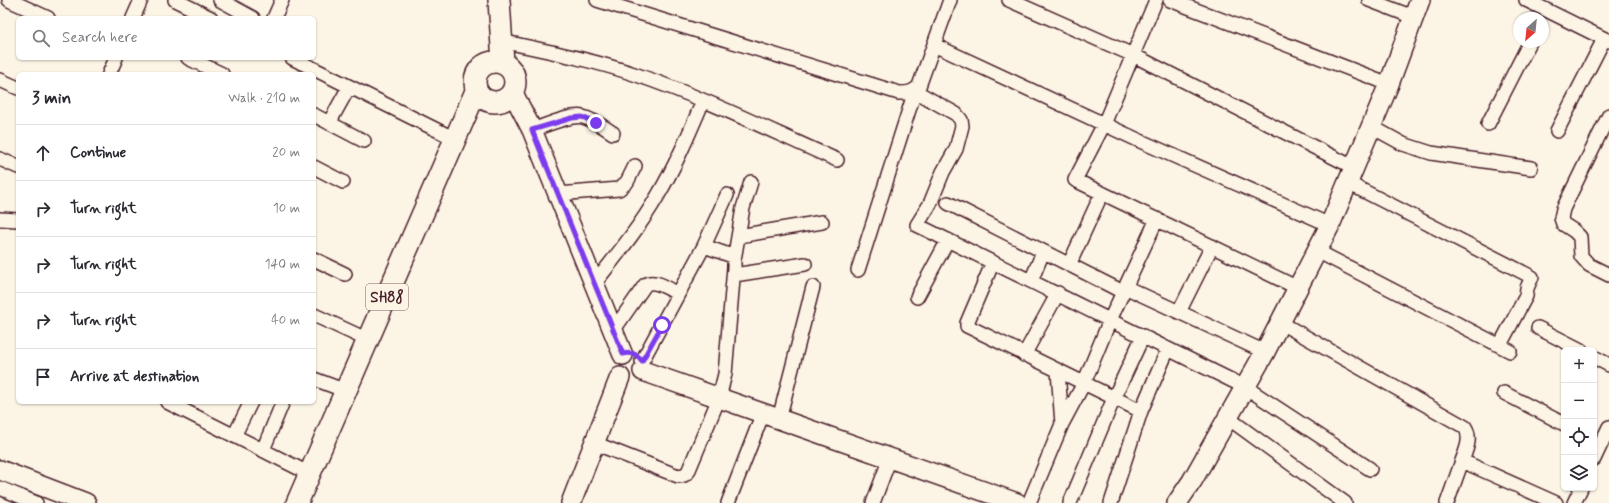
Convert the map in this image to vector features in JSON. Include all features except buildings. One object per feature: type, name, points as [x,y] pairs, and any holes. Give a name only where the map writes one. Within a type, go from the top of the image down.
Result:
[{"type":"main road","points":[[493,64],[513,73],[515,79],[513,93],[503,101],[490,102],[485,100],[476,91],[474,84],[478,71],[493,64],[501,41],[499,3]]},
{"type":"main road","points":[[493,64],[499,3]]},
{"type":"main road","name":"SH88","points":[[298,503],[476,91]]},
{"type":"street","points":[[9,0],[44,16]]},
{"type":"street","points":[[134,16],[141,0]]},
{"type":"street","points":[[175,0],[207,16]]},
{"type":"street","points":[[220,0],[249,16]]},
{"type":"street","points":[[275,16],[282,0]]},
{"type":"street","points":[[597,0],[899,93],[915,91],[956,114],[961,120],[962,126],[956,149],[943,172],[930,204],[917,225],[1245,387],[1370,469]]},
{"type":"street","points":[[858,270],[915,91],[919,86],[950,0]]},
{"type":"street","points":[[1009,0],[1133,55],[1532,277],[1505,348],[1317,251]]},
{"type":"street","points":[[1156,0],[1104,124],[1075,180],[1298,288]]},
{"type":"street","points":[[1170,0],[1389,84]]},
{"type":"street","points":[[1177,503],[1192,481],[1281,323],[1330,225],[1389,84],[1416,9],[1369,0]]},
{"type":"street","points":[[1526,0],[1542,12]]},
{"type":"street","points":[[1549,16],[1607,40],[1557,131]]},
{"type":"street","points":[[501,41],[570,56],[637,75],[703,101],[836,160]]},
{"type":"street","points":[[934,45],[1104,124],[1330,225]]},
{"type":"street","points":[[1488,124],[1527,48]]},
{"type":"street","points":[[110,72],[115,60]]},
{"type":"street","points":[[192,60],[218,72]]},
{"type":"street","points":[[296,60],[455,139]]},
{"type":"street","points":[[0,80],[16,87]]},
{"type":"street","points":[[329,123],[349,86]]},
{"type":"street","points":[[513,93],[532,130],[623,354]]},
{"type":"street","points":[[594,284],[627,243],[657,198],[682,151],[703,101]]},
{"type":"street","points":[[1609,115],[1563,209],[1561,218],[1563,224],[1580,237],[1581,256],[1589,265],[1609,275]]},
{"type":"street","points":[[316,116],[364,141]]},
{"type":"street","points":[[532,130],[572,118],[582,117],[613,133]]},
{"type":"street","points":[[1372,126],[1404,144],[1431,153],[1531,168]]},
{"type":"street","points":[[0,160],[16,166]]},
{"type":"street","points":[[558,194],[619,189],[627,182],[635,166]]},
{"type":"street","points":[[316,168],[343,182]]},
{"type":"street","points":[[594,443],[678,476],[684,476],[688,472],[719,398],[727,365],[734,260],[743,208],[751,182]]},
{"type":"street","points":[[1069,265],[1102,193]]},
{"type":"street","points":[[727,195],[704,246],[678,294],[643,366],[641,375],[634,380],[629,381],[620,377],[616,370],[619,357],[627,353],[636,355],[643,366],[719,398],[890,458],[997,500],[1017,503]]},
{"type":"street","points":[[948,202],[1069,265],[1179,312],[1265,352]]},
{"type":"street","points":[[0,219],[16,220]]},
{"type":"street","points":[[1029,503],[1062,424],[1084,383],[1110,320],[1157,219]]},
{"type":"street","points":[[739,236],[822,222]]},
{"type":"street","points":[[917,297],[948,240]]},
{"type":"street","points":[[704,246],[732,256],[734,260]]},
{"type":"street","points":[[1179,312],[1212,246]]},
{"type":"street","points":[[1031,281],[1043,252]]},
{"type":"street","points":[[316,261],[345,274]]},
{"type":"street","points":[[993,262],[967,326],[1141,411]]},
{"type":"street","points":[[734,275],[805,264]]},
{"type":"street","points":[[613,331],[645,285],[649,282],[654,282],[678,294]]},
{"type":"street","points":[[728,503],[771,416],[813,288]]},
{"type":"street","points":[[1024,355],[1058,294]]},
{"type":"street","points":[[316,316],[368,340]]},
{"type":"street","points":[[1281,323],[1465,427],[1469,433],[1468,444],[1447,503]]},
{"type":"street","points":[[1538,328],[1575,347]]},
{"type":"street","points":[[1070,503],[1114,398],[1143,336]]},
{"type":"street","points":[[1111,503],[1141,411],[1168,349]]},
{"type":"street","points":[[1597,358],[1609,364]]},
{"type":"street","points":[[1058,371],[1062,424]]},
{"type":"street","points":[[572,503],[620,377]]},
{"type":"street","points":[[316,380],[346,391]]},
{"type":"street","points":[[1504,393],[1561,422]]},
{"type":"street","points":[[171,404],[310,474]]},
{"type":"street","points":[[234,436],[251,404]]},
{"type":"street","points":[[263,450],[282,404]]},
{"type":"street","points":[[1228,418],[1345,503]]},
{"type":"street","points":[[1595,455],[1598,442],[1609,427]]},
{"type":"street","points":[[873,503],[890,458]]},
{"type":"street","points":[[1462,461],[1556,503]]},
{"type":"street","points":[[0,470],[86,503]]},
{"type":"street","points":[[0,488],[20,500],[36,503]]},
{"type":"street","points":[[1574,503],[1580,491]]},
{"type":"route","points":[[596,123],[582,117],[572,118],[532,130],[623,354],[632,353],[642,361],[662,325]]}]
